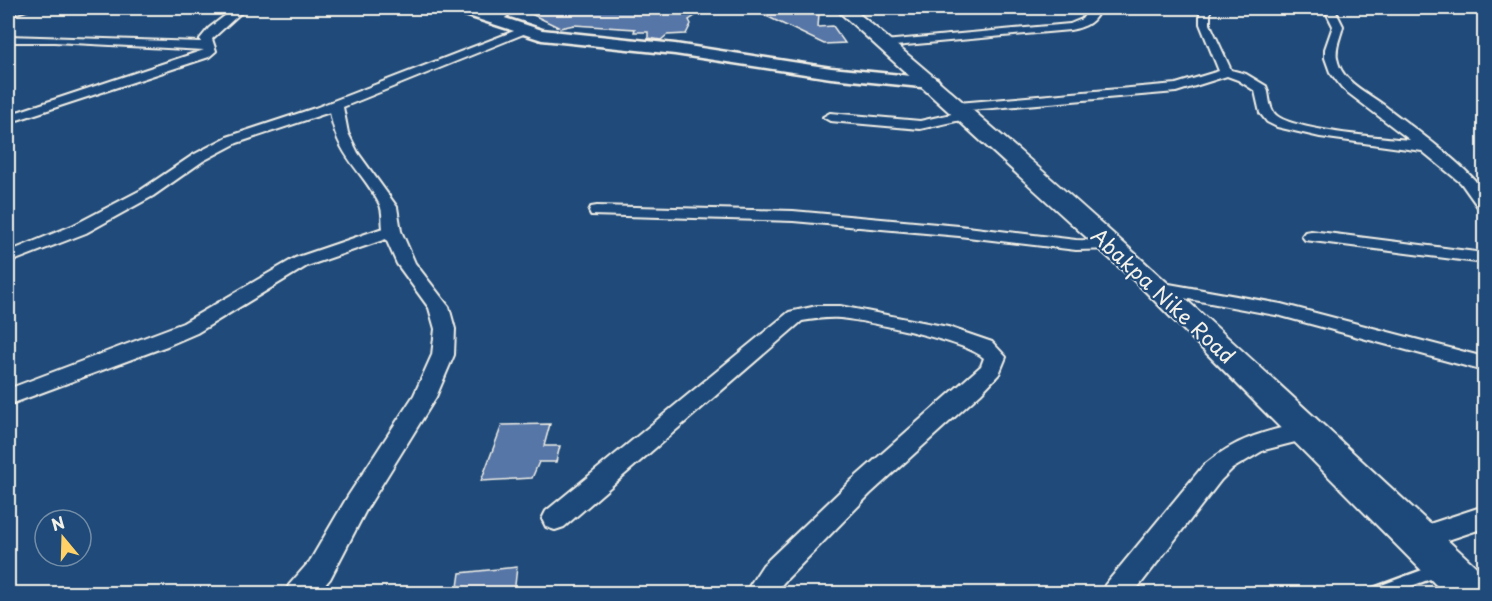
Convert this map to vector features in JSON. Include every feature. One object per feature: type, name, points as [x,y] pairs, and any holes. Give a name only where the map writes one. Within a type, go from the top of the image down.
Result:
[{"type":"main road","name":"Abakpa Nike Road","points":[[843,8],[931,83],[1158,288],[1475,594]]},
{"type":"street","points":[[8,13],[27,8]]},
{"type":"street","points":[[8,119],[194,60],[210,51],[206,39],[213,30],[241,8]]},
{"type":"street","points":[[458,8],[497,19],[522,31],[675,49],[831,73],[931,83]]},
{"type":"street","points":[[497,19],[512,8]]},
{"type":"street","points":[[884,44],[1063,29],[1084,24],[1094,14],[1095,8]]},
{"type":"street","points":[[1205,8],[1205,24],[1226,72]]},
{"type":"street","points":[[1329,8],[1338,26],[1331,49],[1331,58],[1336,72],[1347,86],[1467,180],[1485,204]]},
{"type":"street","points":[[8,258],[80,229],[147,193],[214,148],[336,105],[522,31]]},
{"type":"street","points":[[8,39],[207,46]]},
{"type":"street","points":[[830,117],[920,125],[961,111],[1176,88],[1214,78],[1226,72],[1242,77],[1261,89],[1264,108],[1273,121],[1296,129],[1427,147]]},
{"type":"street","points":[[299,594],[320,570],[357,503],[425,398],[443,355],[445,329],[439,307],[406,264],[392,231],[389,207],[351,153],[341,133],[336,105]]},
{"type":"street","points":[[597,211],[793,216],[959,231],[1076,245],[1111,245]]},
{"type":"street","points":[[8,397],[160,341],[190,328],[301,262],[392,231]]},
{"type":"street","points":[[1311,236],[1485,258]]},
{"type":"street","points":[[1158,288],[1191,292],[1263,307],[1485,364]]},
{"type":"street","points":[[555,519],[796,316],[817,312],[840,312],[941,332],[984,347],[995,357],[991,369],[985,375],[861,487],[773,574],[758,594]]},
{"type":"street","points":[[1115,594],[1212,473],[1230,456],[1253,442],[1307,431]]},
{"type":"street","points":[[1418,539],[1485,517]]},
{"type":"lane","points":[[1373,594],[1447,567]]},
{"type":"building","points":[[519,8],[707,8],[689,20],[691,24],[686,34],[667,35],[661,40],[648,38],[648,32],[634,32],[635,29],[574,25],[560,28]]},
{"type":"building","points":[[758,12],[819,14],[818,27],[833,26],[845,43],[824,44]]},
{"type":"building","points":[[550,424],[544,446],[560,446],[556,462],[539,462],[532,478],[481,481],[502,425]]},
{"type":"building","points":[[517,567],[514,594],[457,594],[460,573]]}]
